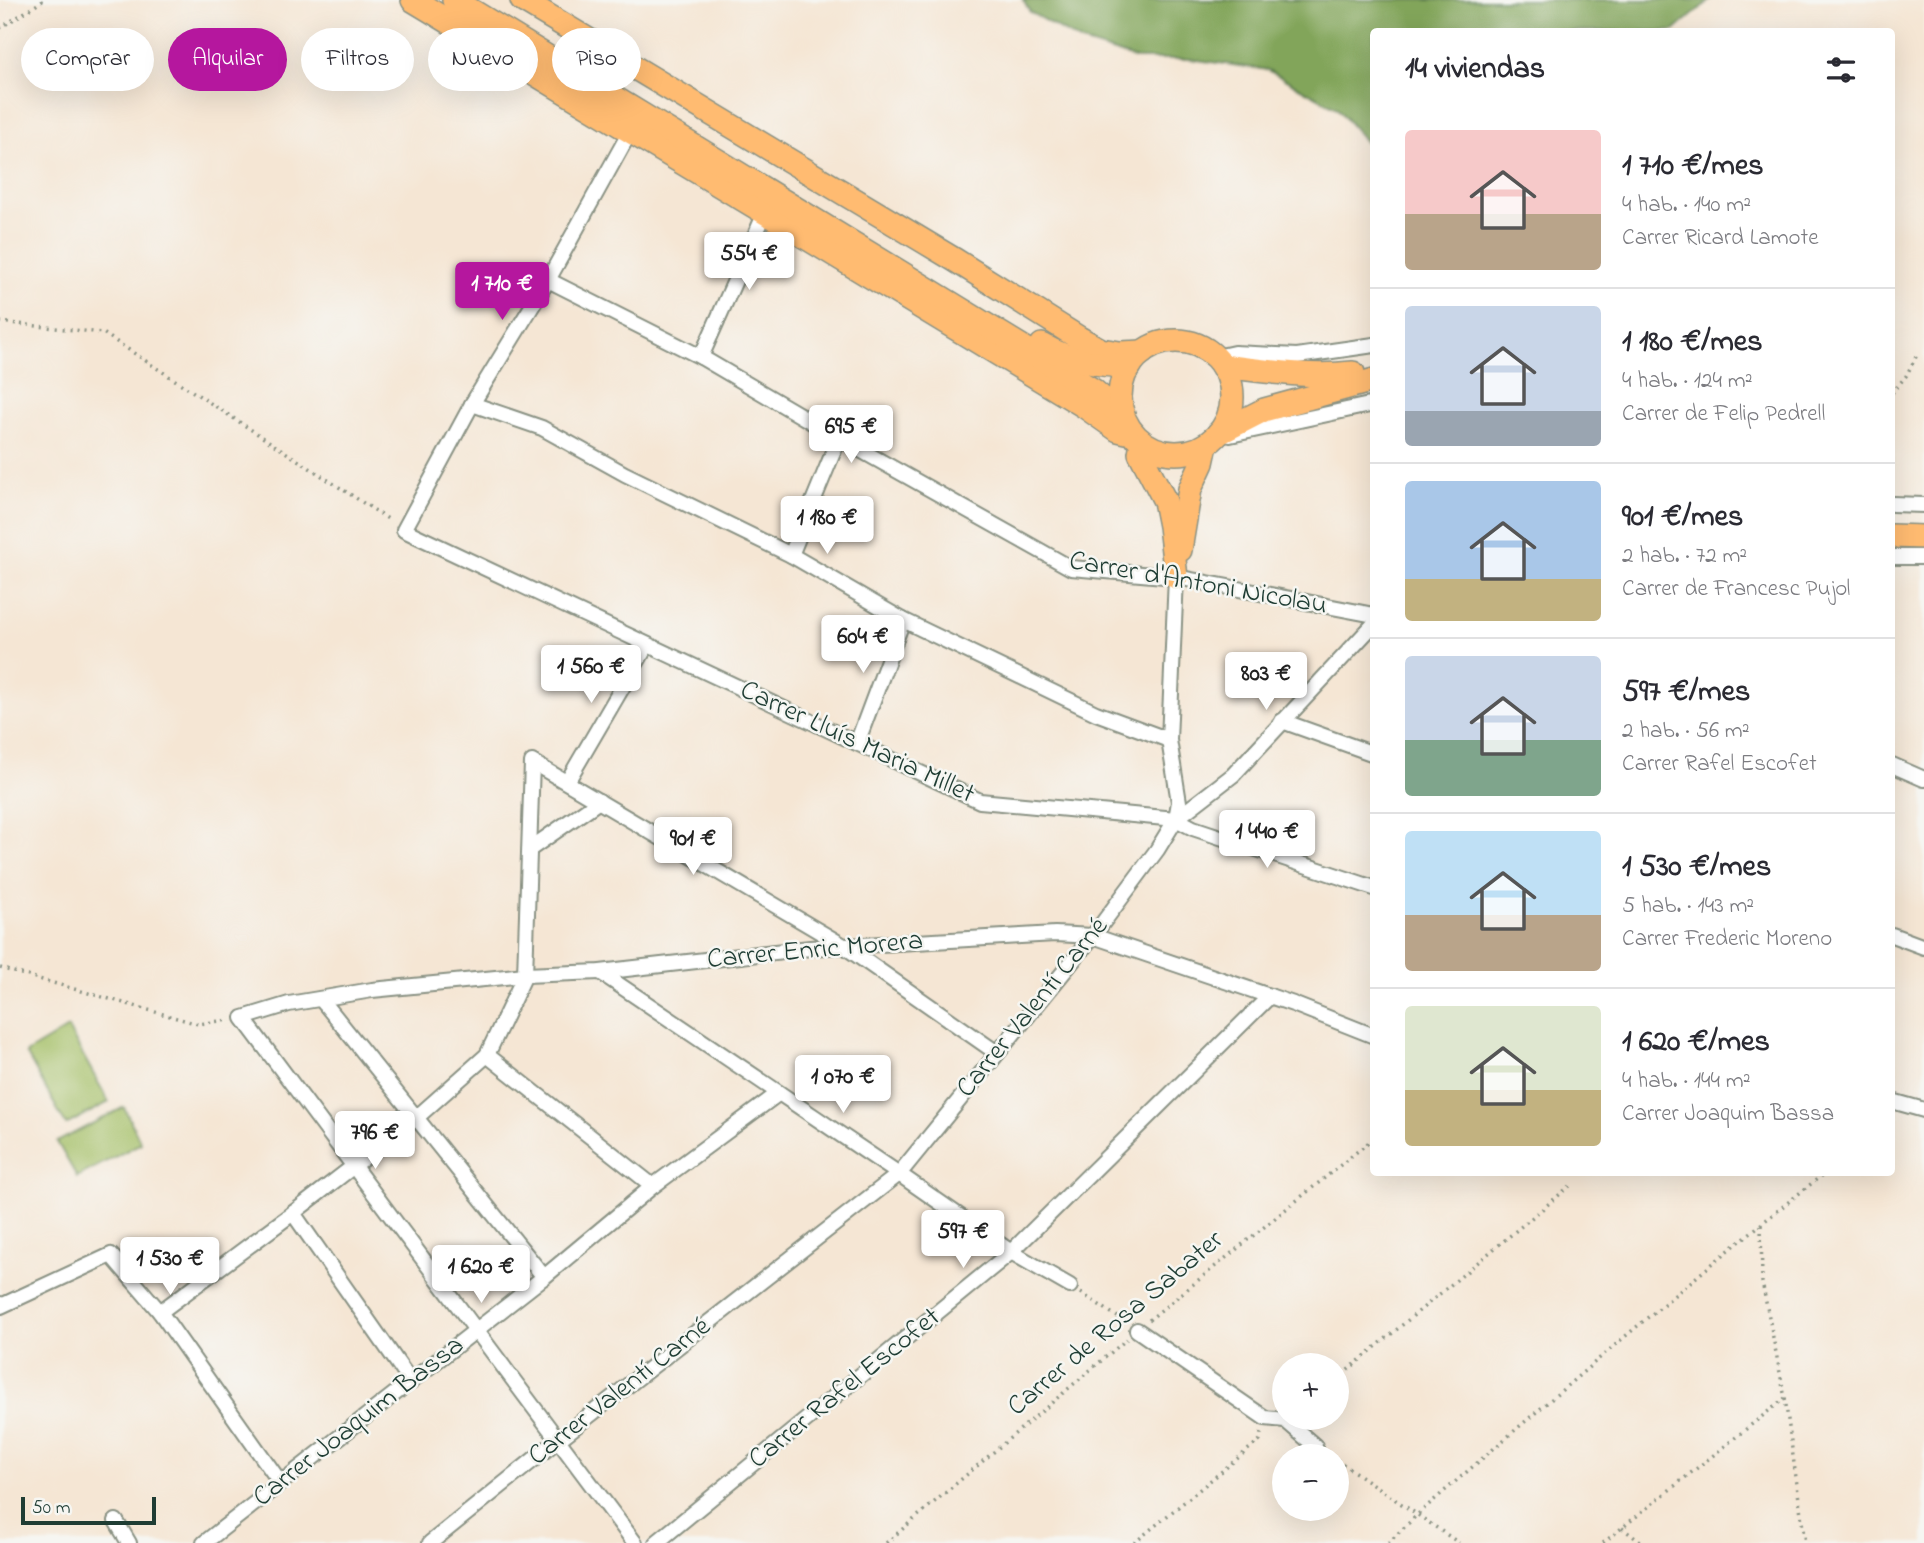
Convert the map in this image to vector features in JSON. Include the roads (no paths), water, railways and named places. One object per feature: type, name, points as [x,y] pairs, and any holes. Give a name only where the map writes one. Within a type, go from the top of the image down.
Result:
[{"type":"main road","points":[[413,0],[1084,406],[1118,430],[1132,431]]},
{"type":"main road","points":[[454,0],[1093,390],[1132,431],[1163,452],[1185,453],[1264,410],[1370,381]]},
{"type":"main road","points":[[470,0],[1056,354],[1099,365],[1136,359],[1157,345],[1172,341],[1188,342],[1203,348],[1219,362],[1230,382],[1232,400],[1228,418],[1213,439],[1190,489],[1176,577]]},
{"type":"main road","points":[[522,0],[955,260],[1079,338],[1101,350],[1136,359]]},
{"type":"main road","points":[[1136,359],[1122,382],[1119,399],[1140,453],[1165,501],[1176,577]]},
{"type":"main road","points":[[1219,362],[1278,374],[1325,376],[1370,371]]},
{"type":"main road","points":[[1895,524],[1924,525]]},
{"type":"main road","points":[[1895,536],[1924,537]]},
{"type":"street","points":[[631,130],[548,280],[472,404],[542,428],[625,474],[791,555],[903,620],[1096,713],[1170,740]]},
{"type":"street","points":[[701,357],[765,213]]},
{"type":"street","name":"Carrer d'Antoni Nicolau","points":[[548,280],[701,357],[1071,568],[1176,577],[1370,614]]},
{"type":"street","points":[[1219,362],[1234,353],[1297,356],[1370,346]]},
{"type":"street","name":"Carrer Lluís Maria Millet","points":[[472,404],[404,530],[980,801],[1176,819],[1192,828],[1370,887]]},
{"type":"street","points":[[1213,439],[1370,405]]},
{"type":"street","points":[[791,555],[839,438]]},
{"type":"street","points":[[1895,504],[1924,505]]},
{"type":"street","points":[[1895,556],[1924,557]]},
{"type":"street","points":[[1176,577],[1170,740],[1179,802],[1176,819]]},
{"type":"street","points":[[857,743],[903,620]]},
{"type":"street","name":"Carrer Valentí Carné","points":[[430,1543],[899,1174],[1093,936],[1157,850],[1176,819],[1233,775],[1370,628]]},
{"type":"street","points":[[567,782],[646,645]]},
{"type":"street","points":[[1282,721],[1370,753]]},
{"type":"street","points":[[160,1312],[416,1118],[488,1055],[525,975],[532,762],[844,946],[997,1053]]},
{"type":"street","points":[[1895,766],[1924,779]]},
{"type":"street","points":[[530,849],[599,801]]},
{"type":"street","name":"Carrer Enric Morera","points":[[353,1166],[243,1018],[289,1004],[372,990],[525,975],[600,972],[810,948],[1055,934],[1093,936],[1270,996],[1370,1034]]},
{"type":"street","points":[[1895,935],[1924,947]]},
{"type":"street","points":[[600,972],[1011,1252],[1070,1286]]},
{"type":"street","name":"Carrer Rafel Escofet","points":[[656,1543],[1011,1252],[1270,996]]},
{"type":"street","points":[[321,999],[544,1277]]},
{"type":"street","points":[[488,1055],[653,1186]]},
{"type":"street","name":"Carrer Joaquim Bassa","points":[[204,1543],[544,1277],[653,1186],[779,1093]]},
{"type":"street","points":[[1895,1102],[1923,1108]]},
{"type":"street","points":[[353,1166],[635,1543]]},
{"type":"street","points":[[293,1213],[411,1382]]},
{"type":"street","points":[[0,1305],[111,1255],[160,1312],[280,1482]]},
{"type":"street","points":[[1138,1330],[1265,1418],[1284,1420],[1313,1444]]},
{"type":"street","points":[[116,1521],[129,1543]]}]
